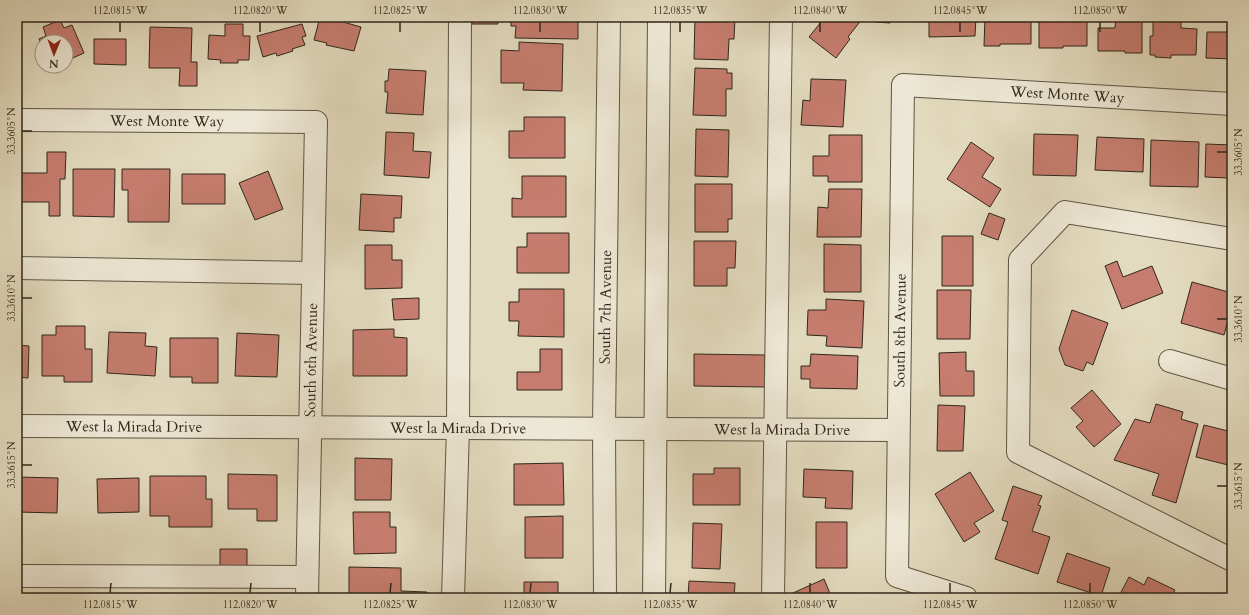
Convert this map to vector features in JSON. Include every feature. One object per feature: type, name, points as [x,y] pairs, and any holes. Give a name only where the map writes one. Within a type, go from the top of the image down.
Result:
[{"type":"street","points":[[453,598],[458,427],[460,17]]},
{"type":"street","name":"South 7th Avenue","points":[[605,598],[604,428],[609,17]]},
{"type":"street","points":[[654,598],[659,17]]},
{"type":"street","points":[[773,598],[774,429],[781,17]]},
{"type":"street","name":"West Monte Way","points":[[903,86],[1232,104]]},
{"type":"street","name":"South 8th Avenue","points":[[903,86],[897,576],[966,598]]},
{"type":"street","name":"West Monte Way","points":[[17,120],[316,122]]},
{"type":"street","name":"South 6th Avenue","points":[[307,588],[316,122]]},
{"type":"street","points":[[1232,239],[1065,212],[1020,260],[1018,452],[1232,560]]},
{"type":"street","points":[[17,268],[313,273]]},
{"type":"street","points":[[1170,361],[1232,379]]},
{"type":"street","name":"West la Mirada Drive","points":[[17,426],[898,430]]},
{"type":"street","points":[[17,576],[307,588]]},
{"type":"building","points":[[320,17],[361,27],[354,51],[326,45],[327,43],[314,40]]},
{"type":"building","points":[[472,17],[498,17],[498,24],[472,24]]},
{"type":"building","points":[[511,17],[563,17],[562,19],[578,19],[578,39],[515,38],[516,26],[511,26]]},
{"type":"building","points":[[695,17],[735,18],[734,39],[729,39],[728,60],[694,59]]},
{"type":"building","points":[[814,17],[860,17],[862,19],[848,37],[850,39],[836,58],[809,37],[821,22]]},
{"type":"building","points":[[875,17],[921,17],[920,21],[890,20],[890,23],[875,22]]},
{"type":"building","points":[[929,17],[976,17],[975,36],[929,37]]},
{"type":"building","points":[[985,17],[1031,17],[1031,44],[1000,44],[1000,46],[984,46]]},
{"type":"building","points":[[1039,17],[1087,17],[1087,46],[1039,48]]},
{"type":"building","points":[[1116,17],[1142,17],[1142,53],[1125,53],[1125,51],[1098,51],[1098,28],[1115,28]]},
{"type":"building","points":[[1153,17],[1181,17],[1181,28],[1197,29],[1196,55],[1171,55],[1171,58],[1155,57],[1155,55],[1150,55],[1150,36],[1153,36]]},
{"type":"building","points":[[1228,19],[1232,19],[1232,59],[1206,58],[1207,32],[1228,32]]},
{"type":"building","points":[[60,20],[64,28],[72,25],[84,53],[74,57],[74,34],[45,34],[43,27]]},
{"type":"building","points":[[225,24],[243,24],[243,36],[250,36],[249,60],[238,60],[238,63],[220,63],[221,60],[208,59],[209,35],[225,36]]},
{"type":"building","points":[[302,24],[306,36],[302,37],[305,45],[277,56],[276,53],[263,57],[257,36]]},
{"type":"building","points":[[150,27],[192,28],[191,62],[197,62],[197,86],[179,86],[180,68],[149,68]]},
{"type":"building","points":[[94,39],[126,39],[126,65],[94,64]]},
{"type":"building","points":[[519,42],[563,44],[562,91],[523,90],[524,83],[501,83],[501,50],[519,51]]},
{"type":"building","points":[[695,68],[727,69],[727,73],[732,73],[732,89],[726,89],[726,116],[693,115]]},
{"type":"building","points":[[389,69],[426,71],[423,115],[386,113],[388,92],[385,92],[385,81],[388,81]]},
{"type":"building","points":[[811,79],[846,80],[843,127],[801,125],[803,100],[810,101]]},
{"type":"building","points":[[524,117],[565,117],[565,158],[509,158],[509,131],[524,131]]},
{"type":"building","points":[[696,129],[729,130],[728,177],[695,176]]},
{"type":"building","points":[[386,132],[414,133],[413,151],[431,152],[429,178],[384,175]]},
{"type":"building","points":[[1034,134],[1078,135],[1076,176],[1033,175]]},
{"type":"building","points":[[829,135],[862,135],[862,182],[828,182],[828,176],[813,176],[813,156],[829,156]]},
{"type":"building","points":[[1097,137],[1144,139],[1143,172],[1095,170]]},
{"type":"building","points":[[1151,140],[1199,142],[1198,187],[1150,186]]},
{"type":"building","points":[[971,142],[994,158],[982,177],[1001,189],[990,207],[947,179]]},
{"type":"building","points":[[1206,144],[1232,145],[1232,187],[1229,187],[1229,178],[1205,177]]},
{"type":"building","points":[[47,152],[66,152],[65,179],[60,179],[60,216],[49,216],[49,202],[18,202],[18,173],[47,173]]},
{"type":"building","points":[[73,169],[115,169],[114,217],[73,216]]},
{"type":"building","points":[[122,169],[170,169],[169,222],[128,222],[128,190],[122,190]]},
{"type":"building","points":[[268,171],[283,209],[255,220],[239,183]]},
{"type":"building","points":[[182,174],[225,174],[225,204],[182,204]]},
{"type":"building","points":[[522,176],[566,176],[566,217],[512,217],[512,198],[522,199]]},
{"type":"building","points":[[695,184],[732,184],[732,219],[728,219],[728,232],[695,232]]},
{"type":"building","points":[[829,189],[862,189],[861,237],[817,237],[818,207],[828,208]]},
{"type":"building","points":[[361,194],[402,196],[401,218],[394,218],[394,232],[359,230]]},
{"type":"building","points":[[989,213],[1005,219],[998,240],[981,234]]},
{"type":"building","points":[[527,233],[569,233],[569,273],[517,273],[517,247],[527,247]]},
{"type":"building","points":[[942,236],[973,236],[973,286],[942,286]]},
{"type":"building","points":[[694,241],[736,241],[735,268],[727,268],[727,286],[694,286]]},
{"type":"building","points":[[824,244],[861,245],[861,292],[824,292]]},
{"type":"building","points":[[365,245],[392,245],[392,260],[402,260],[402,288],[365,289]]},
{"type":"building","points":[[1117,261],[1123,277],[1152,266],[1163,293],[1122,309],[1105,266]]},
{"type":"building","points":[[1192,282],[1232,293],[1232,305],[1224,335],[1181,323]]},
{"type":"building","points":[[519,289],[564,289],[564,337],[518,336],[519,321],[509,321],[509,302],[519,302]]},
{"type":"building","points":[[937,290],[971,290],[970,339],[937,339]]},
{"type":"building","points":[[419,298],[419,319],[394,320],[392,299]]},
{"type":"building","points":[[826,299],[864,301],[862,348],[826,346],[827,336],[807,335],[808,310],[826,310]]},
{"type":"building","points":[[1072,310],[1108,323],[1093,365],[1087,362],[1083,371],[1065,365],[1059,349]]},
{"type":"building","points":[[56,326],[85,326],[85,349],[92,349],[92,382],[64,382],[64,376],[42,376],[42,335],[56,335]]},
{"type":"building","points":[[394,329],[394,337],[407,338],[407,376],[353,376],[353,330]]},
{"type":"building","points":[[109,332],[146,333],[145,346],[157,347],[155,376],[107,373]]},
{"type":"building","points":[[237,333],[279,335],[277,377],[235,376]]},
{"type":"building","points":[[170,338],[218,338],[218,383],[192,383],[192,377],[170,377]]},
{"type":"building","points":[[17,345],[29,346],[28,378],[17,377]]},
{"type":"building","points":[[540,349],[562,349],[562,390],[517,390],[517,372],[540,372]]},
{"type":"building","points":[[966,352],[966,371],[974,371],[974,396],[940,396],[939,353]]},
{"type":"building","points":[[694,354],[765,355],[765,387],[694,386]]},
{"type":"building","points":[[811,354],[858,356],[857,389],[810,388],[810,379],[801,379],[801,366],[810,366]]},
{"type":"building","points":[[1092,390],[1121,424],[1094,447],[1076,427],[1083,421],[1071,408]]},
{"type":"building","points":[[1156,404],[1183,412],[1181,419],[1198,424],[1176,503],[1152,495],[1159,474],[1114,460],[1135,419],[1150,423]]},
{"type":"building","points":[[938,405],[965,406],[963,451],[937,451]]},
{"type":"building","points":[[1204,425],[1232,432],[1232,466],[1196,457]]},
{"type":"building","points":[[355,458],[392,459],[391,500],[355,500]]},
{"type":"building","points":[[563,463],[564,505],[514,505],[514,464]]},
{"type":"building","points":[[714,468],[740,468],[740,505],[693,505],[693,474],[714,474]]},
{"type":"building","points":[[804,469],[853,471],[852,509],[825,508],[826,498],[803,497]]},
{"type":"building","points":[[970,472],[994,511],[974,523],[980,532],[964,542],[935,494]]},
{"type":"building","points":[[228,474],[277,475],[277,521],[257,521],[257,509],[228,509]]},
{"type":"building","points":[[150,476],[206,476],[206,499],[212,499],[212,527],[169,527],[169,516],[150,516]]},
{"type":"building","points":[[17,477],[58,478],[57,513],[17,512]]},
{"type":"building","points":[[139,478],[139,512],[98,513],[97,479]]},
{"type":"building","points":[[1013,486],[1042,496],[1038,505],[1041,506],[1032,531],[1050,537],[1038,574],[995,559],[1008,522],[1002,520]]},
{"type":"building","points":[[353,512],[390,512],[390,527],[396,527],[396,553],[354,554]]},
{"type":"building","points":[[563,516],[563,558],[525,558],[525,517]]},
{"type":"building","points":[[816,522],[847,522],[847,568],[816,568]]},
{"type":"building","points":[[693,523],[722,524],[720,569],[692,568]]},
{"type":"building","points":[[220,549],[247,549],[247,569],[220,569]]},
{"type":"building","points":[[1067,553],[1110,568],[1101,596],[1057,582]]},
{"type":"building","points":[[349,567],[401,568],[401,591],[427,592],[426,598],[349,598]]},
{"type":"building","points":[[1129,577],[1144,585],[1148,577],[1175,590],[1170,598],[1118,598]]},
{"type":"building","points":[[824,579],[831,596],[839,593],[842,598],[796,598],[793,593]]},
{"type":"building","points":[[689,581],[735,583],[734,598],[688,598]]},
{"type":"building","points":[[524,582],[558,582],[558,598],[524,598]]}]
